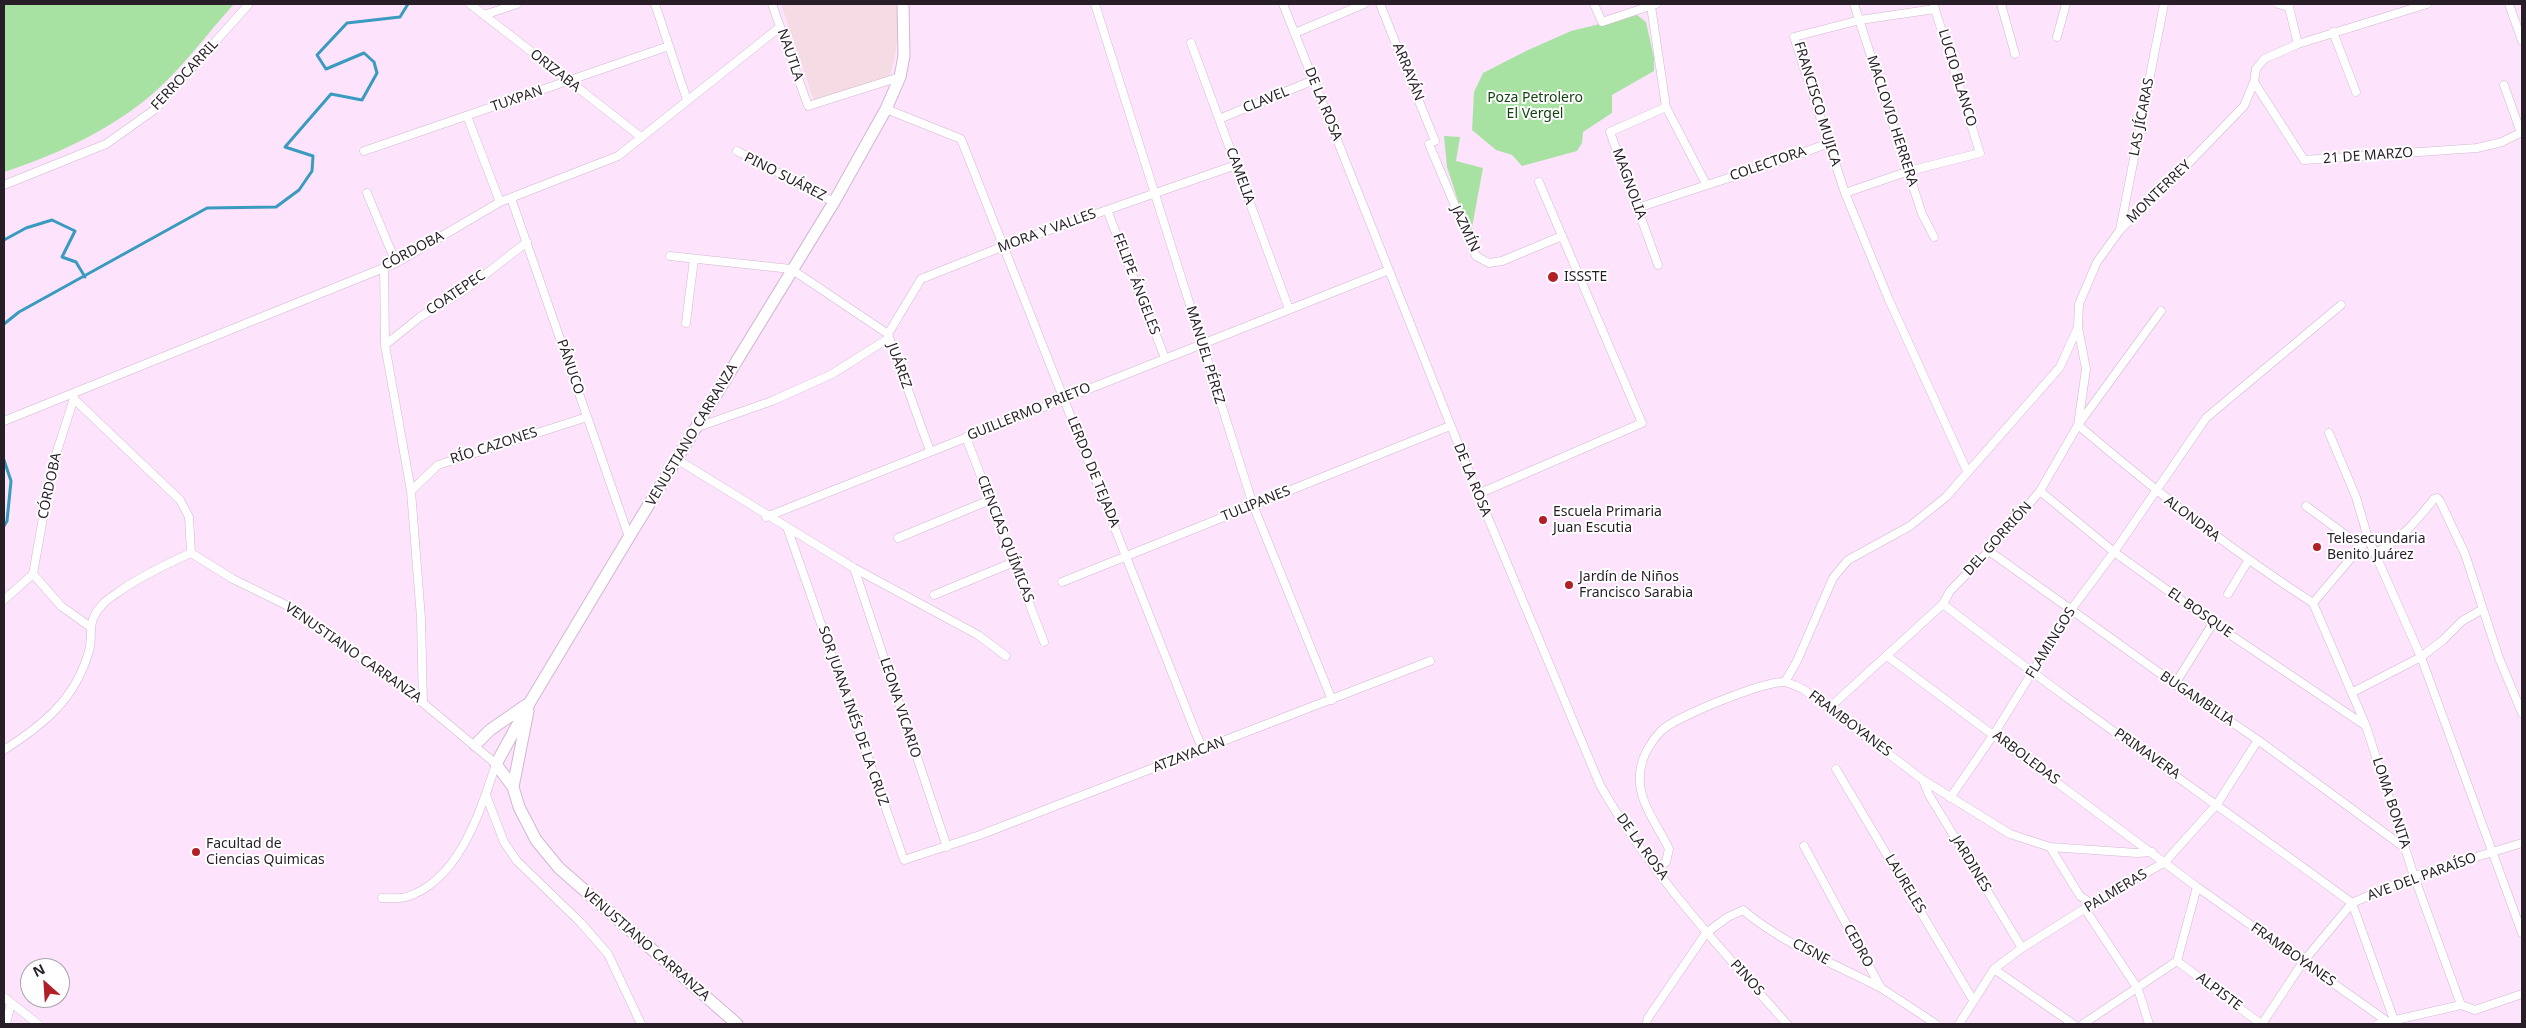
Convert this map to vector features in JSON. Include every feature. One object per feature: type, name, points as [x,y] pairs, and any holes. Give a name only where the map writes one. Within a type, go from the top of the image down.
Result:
[{"type":"main road","name":"VENUSTIANO CARRANZA","points":[[736,1024],[559,868],[536,840],[519,807],[513,787],[496,764],[530,702],[629,537],[698,427],[791,269],[834,202],[886,109],[900,77],[905,39],[903,4]]},
{"type":"main road","name":"VENUSTIANO CARRANZA","points":[[513,787],[530,702]]},
{"type":"main road","points":[[475,745],[490,730],[530,702]]},
{"type":"street","name":"FERROCARRIL","points":[[4,185],[106,144],[154,110],[249,4]]},
{"type":"street","name":"ORIZABA","points":[[470,4],[641,138]]},
{"type":"street","points":[[484,15],[517,4]]},
{"type":"street","points":[[655,4],[687,100]]},
{"type":"street","name":"NAUTLA","points":[[772,4],[808,106],[900,77]]},
{"type":"street","name":"MANUEL PÉREZ","points":[[1095,4],[1253,505],[1332,700]]},
{"type":"street","name":"DE LA ROSA","points":[[1283,4],[1450,426],[1600,785],[1611,804],[1706,933]]},
{"type":"street","points":[[1295,33],[1364,4]]},
{"type":"street","name":"ARRAYÁN","points":[[1380,4],[1432,142]]},
{"type":"street","points":[[1594,4],[1602,22],[1654,5],[1666,107],[1706,184]]},
{"type":"street","name":"MACLOVIO HERRERA","points":[[1854,4],[1922,214],[1934,237]]},
{"type":"street","points":[[2000,4],[2015,54]]},
{"type":"street","points":[[2057,37],[2066,4]]},
{"type":"street","name":"LAS JÍCARAS","points":[[2120,230],[2164,4]]},
{"type":"street","points":[[2278,4],[2289,7],[2298,44]]},
{"type":"street","name":"MONTERREY","points":[[1785,682],[1797,661],[1833,578],[1848,560],[1910,526],[1946,497],[2060,367],[2078,327],[2078,304],[2097,262],[2120,230],[2244,106],[2254,82],[2256,69],[2264,59],[2298,44],[2410,6],[2427,4]]},
{"type":"street","points":[[2509,4],[2522,41]]},
{"type":"street","name":"FRANCISCO MUJICA","points":[[1935,6],[1860,20],[1794,36],[1844,193],[1889,300],[1967,471]]},
{"type":"street","name":"LUCIO BLANCO","points":[[1909,171],[1980,153],[1935,6]]},
{"type":"street","name":"CÓRDOBA","points":[[4,421],[74,397],[396,263],[500,202],[618,156],[780,27]]},
{"type":"street","points":[[2333,32],[2356,92]]},
{"type":"street","name":"CAMELIA","points":[[1191,43],[1289,309]]},
{"type":"street","name":"TUXPAN","points":[[364,151],[669,46]]},
{"type":"street","name":"CLAVEL","points":[[1218,119],[1314,80]]},
{"type":"street","name":"21 DE MARZO","points":[[2254,82],[2304,160],[2477,148],[2502,142],[2522,133]]},
{"type":"street","points":[[2504,85],[2522,133]]},
{"type":"street","name":"MAGNOLIA","points":[[1658,265],[1610,132],[1666,107]]},
{"type":"street","name":"LERDO DE TEJADA","points":[[886,109],[961,139],[1199,741]]},
{"type":"street","points":[[467,116],[500,202]]},
{"type":"street","name":"JAZMÍN","points":[[1432,142],[1476,256],[1490,262],[1502,261],[1562,236]]},
{"type":"street","name":"COLECTORA","points":[[1638,208],[1706,184],[1763,168],[1829,143]]},
{"type":"street","name":"PINO SUÁREZ","points":[[737,151],[834,202]]},
{"type":"street","name":"MORA Y VALLES","points":[[888,336],[921,279],[1004,246],[1154,192],[1236,165]]},
{"type":"street","points":[[1844,193],[1909,171]]},
{"type":"street","points":[[1478,494],[1642,423],[1539,182]]},
{"type":"street","points":[[366,193],[396,263]]},
{"type":"street","name":"PÁNUCO","points":[[511,198],[629,537]]},
{"type":"street","name":"FELIPE ÁNGELES","points":[[1107,210],[1165,358]]},
{"type":"street","name":"COATEPEC","points":[[385,345],[420,317],[465,290],[527,242]]},
{"type":"street","points":[[670,256],[791,269]]},
{"type":"street","points":[[686,323],[694,259]]},
{"type":"street","points":[[384,267],[385,345],[410,491],[421,618],[423,703]]},
{"type":"street","name":"JUÁREZ","points":[[791,269],[888,336],[930,452]]},
{"type":"street","name":"GUILLERMO PRIETO","points":[[766,517],[1389,270]]},
{"type":"street","name":"FLAMINGOS","points":[[1950,798],[1994,734],[2070,611],[2114,552],[2206,418],[2341,305]]},
{"type":"street","points":[[2078,425],[2161,310]]},
{"type":"street","name":"DEL GORRIÓN","points":[[1830,708],[1943,604],[1950,591],[1989,551],[2040,491],[2078,425],[2086,369],[2078,327]]},
{"type":"street","points":[[698,427],[772,401],[832,374],[888,336]]},
{"type":"street","points":[[4,750],[34,731],[66,699],[82,671],[90,648],[89,626],[102,605],[142,576],[191,553],[189,517],[180,500],[74,397]]},
{"type":"street","name":"CÓRDOBA","points":[[33,574],[52,467],[74,397]]},
{"type":"street","name":"RÍO CAZONES","points":[[410,491],[438,465],[587,417]]},
{"type":"street","name":"ALONDRA","points":[[2078,425],[2155,492],[2248,561],[2313,603]]},
{"type":"street","name":"TULIPANES","points":[[1062,582],[1450,426]]},
{"type":"street","points":[[2329,433],[2356,497],[2368,538],[2421,657],[2522,933]]},
{"type":"street","name":"CIENCIAS QUÍMICAS","points":[[966,437],[1044,642]]},
{"type":"street","points":[[678,460],[766,517],[854,568],[978,635],[1006,656]]},
{"type":"street","name":"EL BOSQUE","points":[[2040,491],[2114,552],[2213,623],[2366,726]]},
{"type":"street","points":[[2375,553],[2392,545],[2408,531],[2434,499],[2437,498],[2465,554],[2499,658],[2522,713]]},
{"type":"street","points":[[898,538],[990,500]]},
{"type":"street","points":[[2306,506],[2362,547]]},
{"type":"street","name":"SOR JUANA INÉS DE LA CRUZ","points":[[788,530],[904,860],[947,847]]},
{"type":"street","points":[[2313,603],[2368,538]]},
{"type":"street","name":"BUGAMBILIA","points":[[1989,551],[2070,611],[2258,740],[2405,848]]},
{"type":"street","name":"VENUSTIANO CARRANZA","points":[[191,553],[233,578],[288,606],[423,703],[496,764]]},
{"type":"street","points":[[2228,594],[2248,561]]},
{"type":"street","points":[[934,596],[1014,562]]},
{"type":"street","name":"LEONA VICARIO","points":[[854,568],[947,847]]},
{"type":"street","points":[[4,600],[33,574],[61,606],[89,626]]},
{"type":"street","name":"LOMA BONITA","points":[[2313,603],[2353,692],[2366,726],[2414,876],[2461,1005]]},
{"type":"street","name":"PRIMAVERA","points":[[1943,604],[2031,673],[2217,804],[2352,903]]},
{"type":"street","points":[[2353,692],[2421,657],[2443,640],[2462,621],[2483,609]]},
{"type":"street","points":[[2175,684],[2213,623]]},
{"type":"street","name":"ARBOLEDAS","points":[[1887,656],[2165,862]]},
{"type":"street","name":"ATZAYACAN","points":[[947,847],[1430,661]]},
{"type":"street","points":[[1657,868],[1666,862],[1669,848],[1643,800],[1639,784],[1641,767],[1650,744],[1662,730],[1687,716],[1764,685],[1785,682]]},
{"type":"street","name":"FRAMBOYANES","points":[[1785,682],[1803,689],[1923,780],[2010,834],[2050,847],[2137,854],[2152,852]]},
{"type":"street","name":"PALMERAS","points":[[1959,1024],[1994,969],[2022,948],[2088,906],[2165,862],[2217,804],[2258,740]]},
{"type":"street","points":[[382,898],[405,898],[434,882],[449,867],[486,795],[496,764]]},
{"type":"street","name":"LAURELES","points":[[1836,769],[1973,1000]]},
{"type":"street","name":"JARDINES","points":[[1923,780],[1929,795],[2022,948]]},
{"type":"street","points":[[486,795],[504,842],[517,861],[580,923],[608,954],[641,1024]]},
{"type":"street","name":"AVE DEL PARAÍSO","points":[[2261,1024],[2303,962],[2352,903],[2414,876],[2522,843]]},
{"type":"street","name":"CEDRO","points":[[1804,846],[1881,988],[1936,1024]]},
{"type":"street","points":[[2050,847],[2138,989],[2149,1024]]},
{"type":"street","name":"FRAMBOYANES","points":[[2165,862],[2303,962],[2391,1021]]},
{"type":"street","points":[[2083,1024],[2138,989],[2177,961],[2197,887]]},
{"type":"street","points":[[2352,903],[2391,1021]]},
{"type":"street","name":"CISNE","points":[[1706,933],[1728,917],[1743,910],[1758,923],[1881,988]]},
{"type":"street","points":[[1646,1024],[1648,1018],[1706,933]]},
{"type":"street","name":"PINOS","points":[[1706,933],[1788,1024]]},
{"type":"street","name":"ALPISTE","points":[[2177,961],[2261,1024]]},
{"type":"street","points":[[1994,969],[2074,1024]]},
{"type":"street","points":[[2378,1024],[2461,1005],[2475,1010],[2522,994]]},
{"type":"street","points":[[4,997],[38,1024]]},
{"type":"street","points":[[7,1022],[12,1003]]},
{"type":"shaded area","points":[[781,4],[896,4],[900,23],[888,84],[816,107]]},
{"type":"green space","points":[[4,4],[234,4],[161,87],[133,109],[80,141],[4,172]]},
{"type":"green space","name":"Poza Petrolero El Vergel","points":[[1637,15],[1646,22],[1654,58],[1654,71],[1612,95],[1612,113],[1583,132],[1582,143],[1577,151],[1522,166],[1512,155],[1496,150],[1472,130],[1474,92],[1483,73],[1571,31]]},
{"type":"green space","points":[[1444,136],[1460,137],[1456,161],[1483,168],[1470,238],[1447,167]]},
{"type":"waterway","points":[[4,324],[19,312],[207,208],[276,207],[299,190],[312,171],[313,156],[285,147],[331,94],[362,100],[377,73],[374,62],[364,53],[326,69],[317,55],[347,23],[400,17],[408,4]]},
{"type":"waterway","points":[[4,240],[26,228],[52,220],[75,231],[62,257],[76,262],[85,277]]},
{"type":"waterway","points":[[4,460],[11,481],[7,521],[4,526]]},
{"type":"place","name":"ISSSTE","points":[[1553,277]]},
{"type":"place","name":"Escuela Primaria Juan Escutia","points":[[1543,520]]},
{"type":"place","name":"Telesecundaria Benito Juárez","points":[[2317,547]]},
{"type":"place","name":"Jardín de Niños Francisco Sarabia","points":[[1569,585]]},
{"type":"place","name":"Facultad de Ciencias Quimicas","points":[[196,852]]}]
